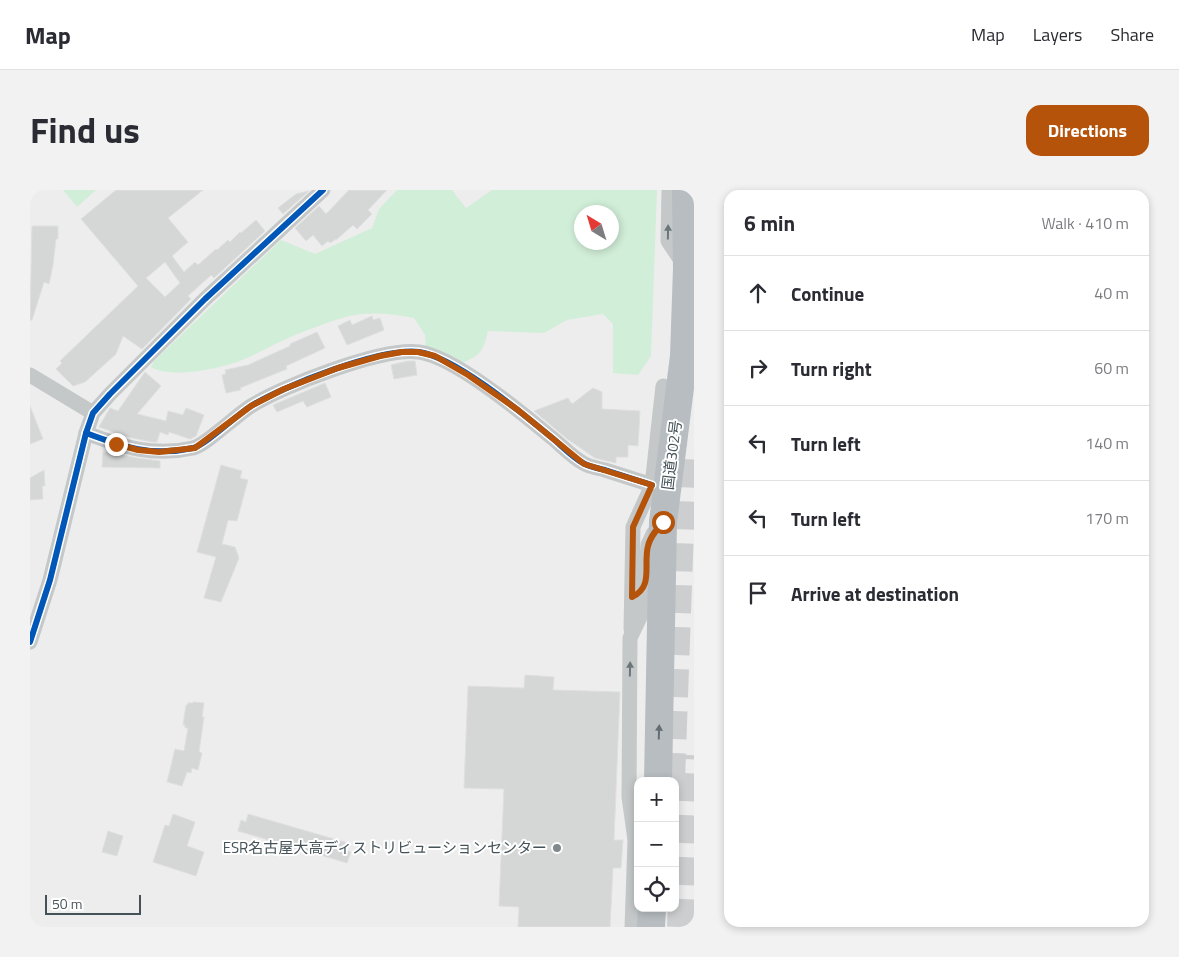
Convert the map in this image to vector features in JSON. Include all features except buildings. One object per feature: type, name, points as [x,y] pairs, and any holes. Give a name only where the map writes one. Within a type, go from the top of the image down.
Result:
[{"type":"highway","name":"国道302号","points":[[658,777],[663,522],[684,356],[687,268],[686,190]]},
{"type":"highway","points":[[651,927],[652,912]]},
{"type":"street","points":[[30,642],[50,580],[86,433],[93,413],[205,299],[324,190]]},
{"type":"street","points":[[669,190],[668,240],[687,268]]},
{"type":"street","points":[[86,433],[138,450],[159,452],[195,448],[251,406],[284,389],[338,368],[380,356],[402,352],[418,352],[435,356],[468,375],[518,410],[584,464],[652,485]]},
{"type":"street","points":[[30,376],[93,413]]},
{"type":"street","points":[[632,927],[635,840],[629,797],[633,527],[652,485],[663,386]]},
{"type":"street","points":[[630,638],[643,611],[648,545],[653,534],[663,522]]},
{"type":"street","points":[[632,597],[640,593],[646,583]]},
{"type":"green space","points":[[63,190],[96,190],[77,207]]},
{"type":"green space","points":[[397,190],[452,190],[466,208],[492,190],[657,190],[651,356],[638,375],[613,373],[613,324],[603,314],[567,320],[544,333],[488,331],[480,352],[460,364],[426,349],[425,335],[414,318],[374,313],[357,314],[329,322],[295,335],[240,361],[220,367],[195,372],[170,372],[160,371],[151,367],[154,361],[281,240],[315,254],[372,228],[379,209]]},
{"type":"tunnel","points":[[671,777],[683,445]]},
{"type":"tunnel","points":[[681,927],[688,755]]},
{"type":"cycle path","points":[[30,642],[50,580],[86,433],[93,413],[205,299],[323,190]]},
{"type":"cycle path","points":[[86,433],[113,443],[151,451],[178,451],[193,448],[205,442],[251,406],[286,388],[358,362],[402,352],[419,352],[434,356],[451,364],[488,387],[575,458],[585,464],[652,485]]},
{"type":"place","name":"ESR名古屋大高ディストリビューションセンター","points":[[557,848]]},
{"type":"route","points":[[116,444],[138,450],[159,452],[195,448],[251,406],[284,389],[338,368],[380,356],[402,352],[418,352],[435,356],[468,375],[518,410],[584,464],[652,485],[633,527],[632,597],[640,593],[646,583],[648,545],[653,534],[663,522]]}]
